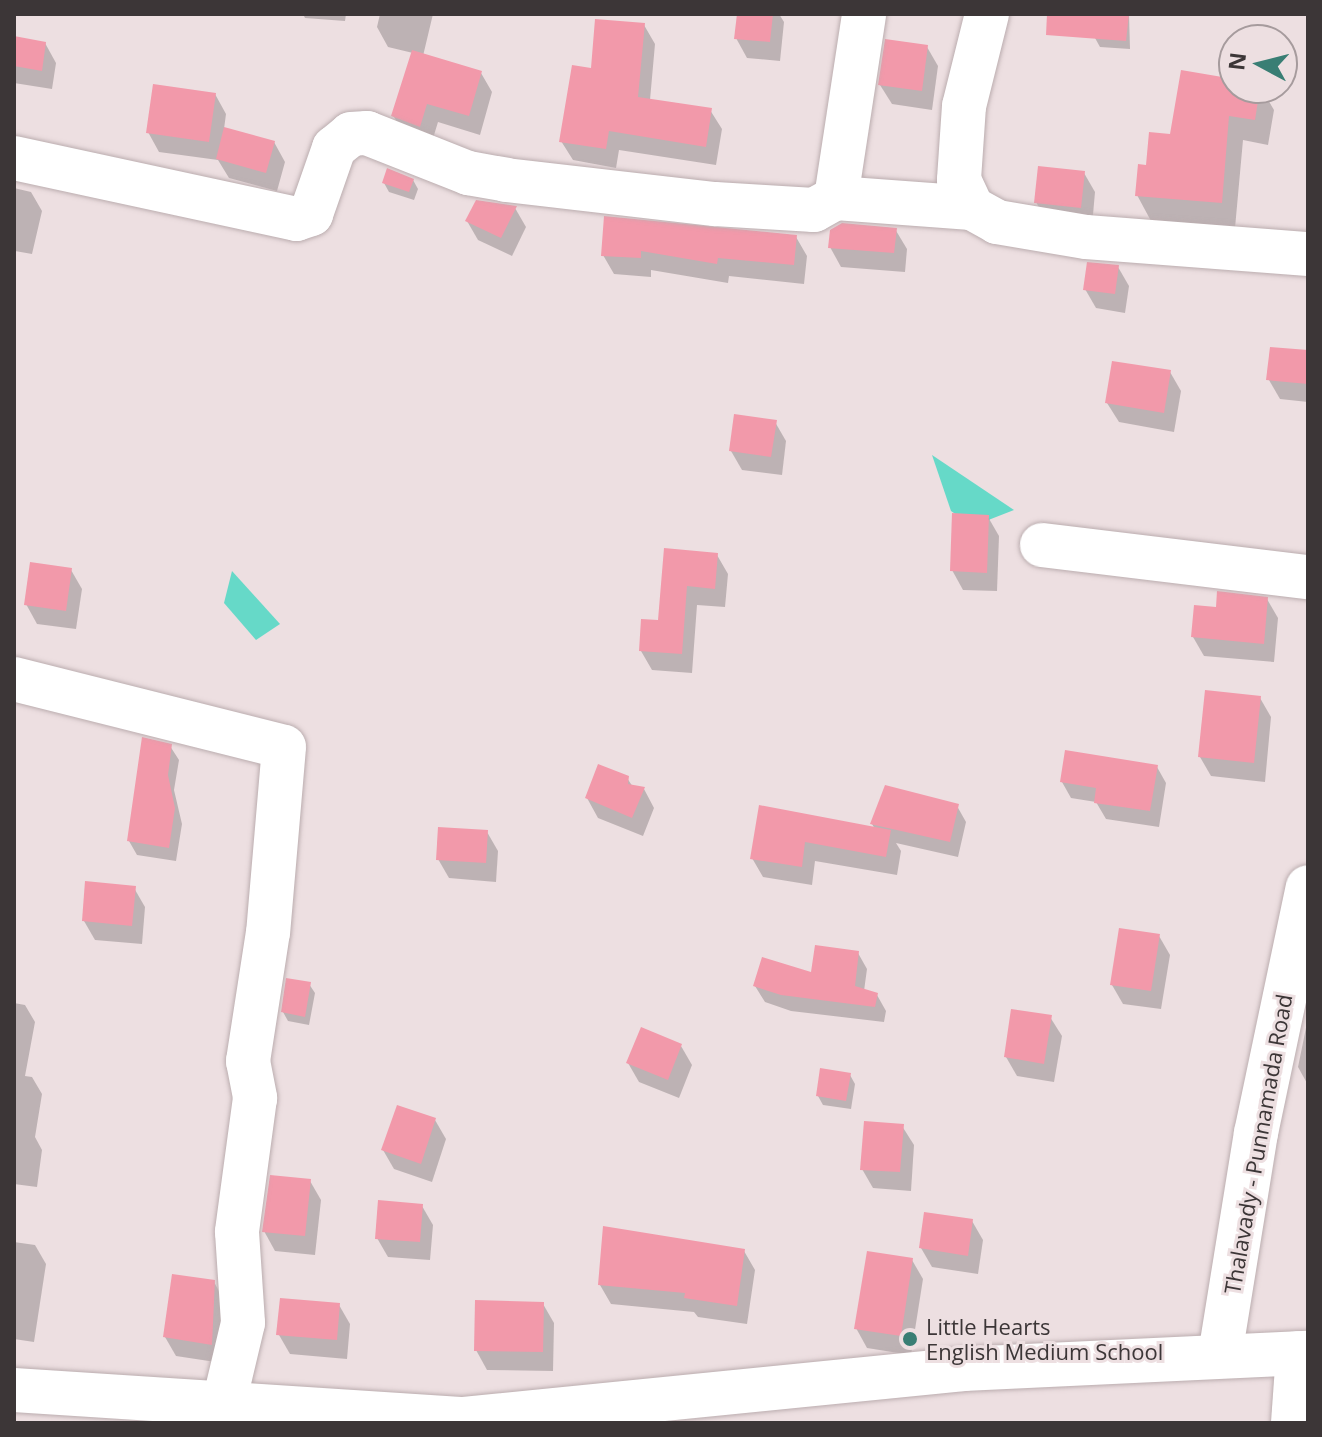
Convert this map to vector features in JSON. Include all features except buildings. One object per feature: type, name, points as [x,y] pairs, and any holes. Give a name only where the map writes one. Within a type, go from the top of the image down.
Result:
[{"type":"street","points":[[836,198],[864,14]]},
{"type":"street","points":[[972,208],[959,180],[964,106],[987,14]]},
{"type":"street","points":[[14,158],[296,219],[311,214],[334,148],[351,134],[367,133],[468,173],[506,180],[805,209],[836,198],[972,208],[997,222],[1086,237],[1308,254]]},
{"type":"street","points":[[1042,545],[1308,577]]},
{"type":"street","points":[[14,679],[284,747],[268,932],[248,1061],[255,1098],[237,1232],[243,1323],[223,1407]]},
{"type":"street","name":"Thalavady - Punnamada Road","points":[[1220,1355],[1256,1133],[1308,887]]},
{"type":"street","points":[[14,1390],[223,1407],[474,1421],[964,1369],[1303,1353],[1293,1423]]},
{"type":"shaded area","points":[[932,455],[1014,510],[973,526],[951,511]]},
{"type":"shaded area","points":[[232,571],[280,624],[256,640],[224,603]]},
{"type":"place","name":"Little Hearts English Medium School","points":[[910,1339]]}]
